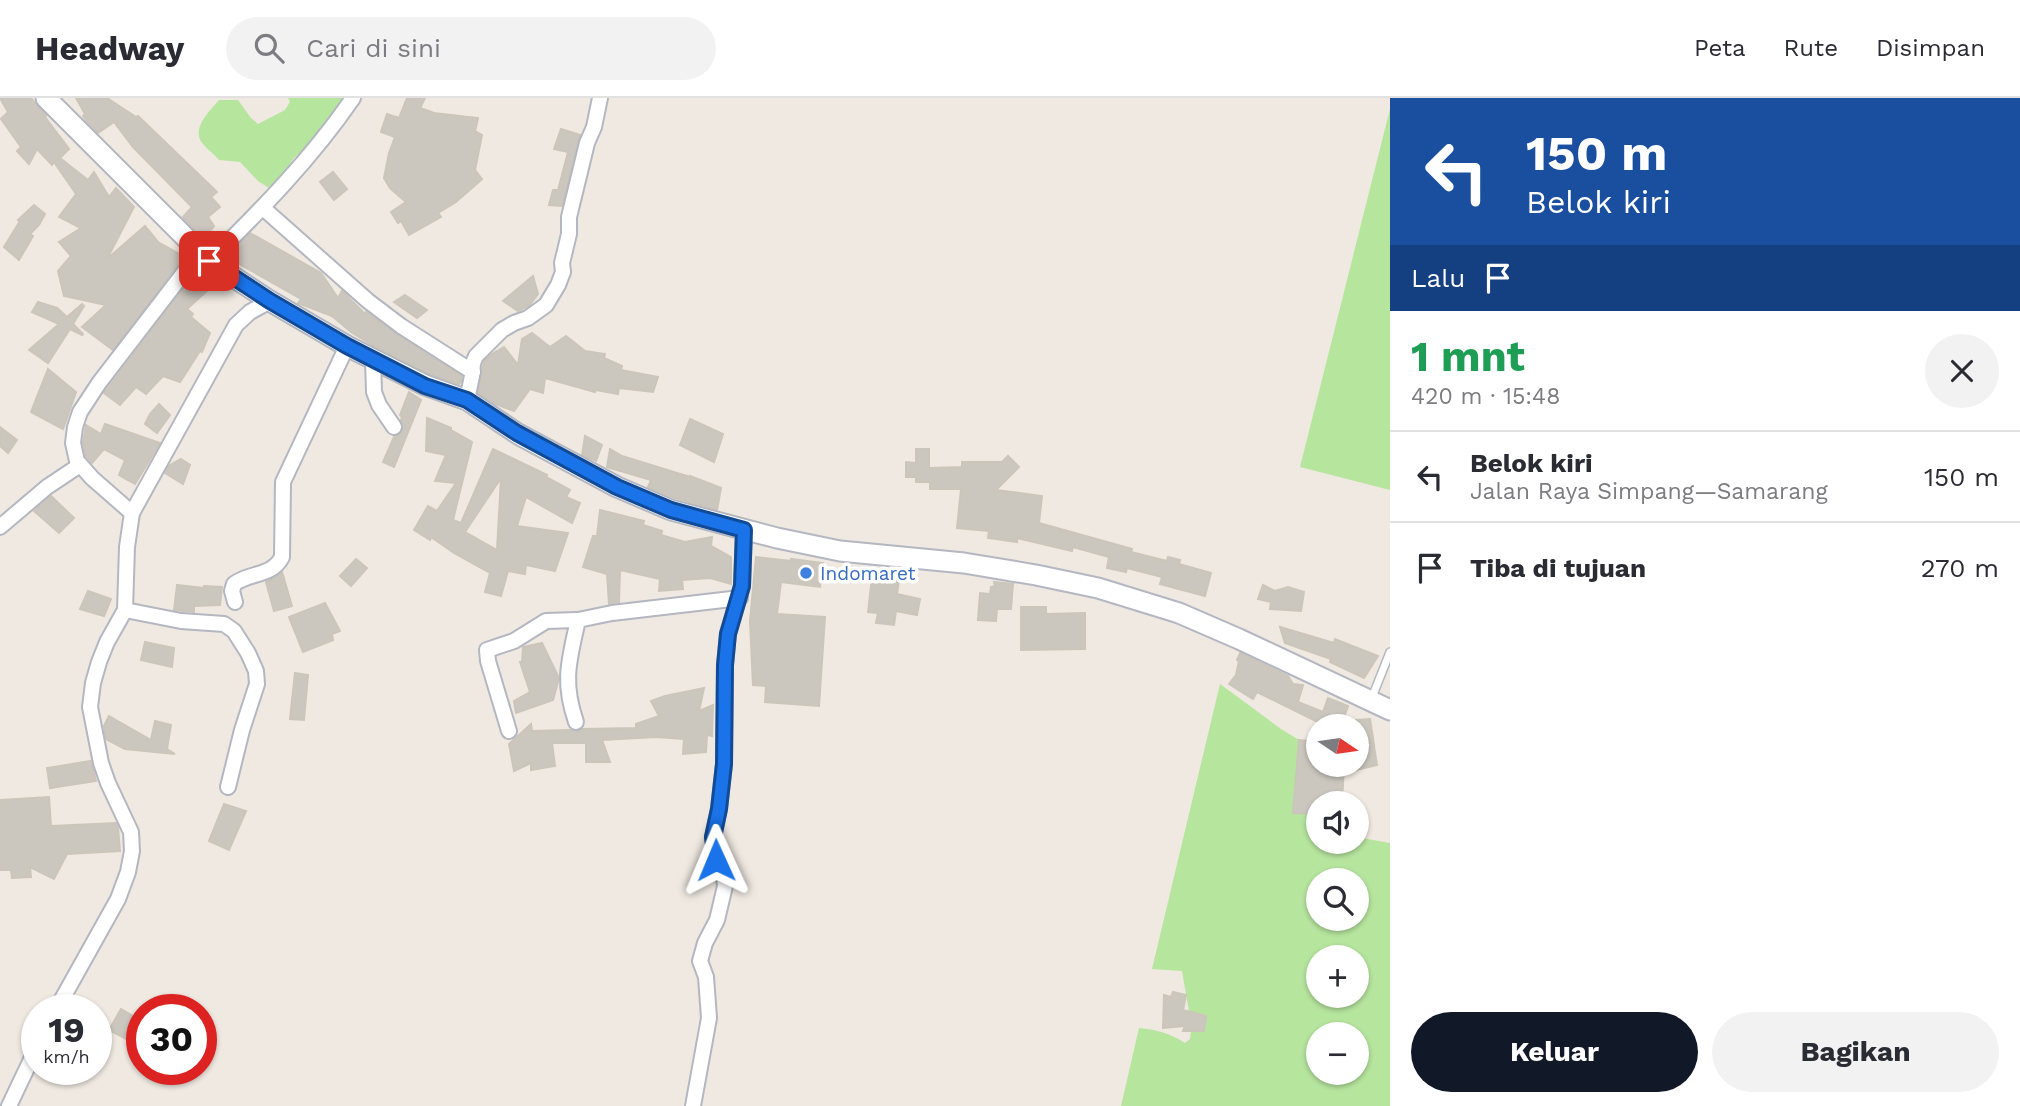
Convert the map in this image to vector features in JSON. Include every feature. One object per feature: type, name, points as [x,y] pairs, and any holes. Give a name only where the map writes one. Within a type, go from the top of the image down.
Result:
[{"type":"main road","points":[[46,98],[204,257],[270,301],[347,346],[425,386],[467,400],[517,433],[617,487],[671,510],[777,538],[840,551],[964,563],[1098,587],[1179,613],[1390,710]]},
{"type":"street","points":[[132,513],[80,465],[73,443],[80,412],[136,333],[204,257],[263,208],[324,137],[353,98]]},
{"type":"street","points":[[467,400],[473,363],[483,348],[506,327],[528,318],[546,305],[558,285],[563,272],[569,217],[600,98]]},
{"type":"street","points":[[263,208],[401,326],[473,372]]},
{"type":"street","points":[[65,994],[118,899],[128,872],[132,850],[131,832],[101,763],[90,708],[99,662],[125,610],[127,547],[132,513],[236,325],[250,312],[270,301]]},
{"type":"street","points":[[236,602],[232,591],[234,584],[275,568],[282,557],[283,482],[347,346]]},
{"type":"street","points":[[373,359],[373,392],[394,427]]},
{"type":"street","points":[[0,527],[47,487],[80,465]]},
{"type":"street","points":[[693,1106],[709,1018],[705,977],[700,961],[705,943],[717,920],[725,886],[715,856],[713,837],[724,764],[728,634],[740,598],[744,530]]},
{"type":"street","points":[[509,731],[487,650],[514,641],[546,621],[578,620],[612,613],[740,598]]},
{"type":"street","points":[[125,610],[181,621],[224,624],[233,631],[248,653],[256,671],[257,684],[228,787]]},
{"type":"street","points":[[576,722],[568,698],[567,682],[578,620]]},
{"type":"street","points":[[9,1106],[21,1081]]},
{"type":"lane","points":[[1371,700],[1390,652]]},
{"type":"green space","points":[[288,98],[347,98],[316,138],[293,159],[272,190],[258,181],[240,162],[219,160],[200,138],[203,120],[219,100],[238,100],[258,124],[285,110],[290,102]]},
{"type":"green space","points":[[1390,109],[1390,490],[1300,467]]},
{"type":"green space","points":[[1220,684],[1299,740],[1293,813],[1306,814],[1306,854],[1369,854],[1369,839],[1390,843],[1390,1106],[1121,1106],[1139,1028],[1163,1032],[1185,1043],[1190,1039],[1191,1031],[1204,1030],[1206,1016],[1189,1011],[1182,971],[1152,969]]},
{"type":"building","points":[[0,98],[31,98],[69,149],[60,158],[88,180],[94,172],[109,197],[116,188],[134,207],[107,259],[145,226],[158,242],[181,255],[179,257],[182,260],[113,350],[82,327],[106,305],[64,296],[58,271],[71,256],[59,242],[81,228],[59,217],[76,194],[54,162],[52,165],[37,149],[29,164],[17,151],[21,147],[1,119],[8,112]]},
{"type":"building","points":[[76,98],[107,98],[138,116],[217,192],[211,197],[220,207],[208,217],[214,226],[204,239],[183,217],[192,207],[133,147],[114,122],[98,133],[83,116],[85,114]]},
{"type":"building","points":[[407,98],[425,98],[420,108],[434,113],[478,118],[475,131],[482,135],[475,170],[482,179],[456,202],[438,213],[441,217],[409,235],[401,221],[398,223],[391,212],[406,202],[390,188],[384,178],[395,137],[381,132],[387,114],[399,118]]},
{"type":"building","points":[[561,129],[580,135],[562,206],[549,205],[553,190],[558,190],[568,152],[554,149]]},
{"type":"building","points":[[333,172],[347,189],[334,200],[320,182]]},
{"type":"building","points":[[34,205],[45,214],[30,234],[33,236],[19,260],[4,247],[20,221],[18,220]]},
{"type":"building","points":[[250,233],[321,273],[338,298],[342,291],[365,314],[366,312],[462,376],[461,382],[459,384],[430,374],[374,346],[332,316],[298,303],[301,299],[227,257]]},
{"type":"building","points":[[195,274],[210,288],[187,309],[193,314],[191,317],[210,333],[202,352],[200,351],[180,382],[163,376],[146,394],[136,387],[120,405],[104,393]]},
{"type":"building","points":[[533,276],[538,294],[529,306],[518,311],[503,301]]},
{"type":"building","points":[[405,295],[427,310],[417,318],[394,302]]},
{"type":"building","points":[[38,302],[57,308],[67,317],[82,304],[84,306],[73,324],[83,334],[70,329],[48,363],[29,350],[59,324],[32,312]]},
{"type":"building","points":[[532,333],[550,347],[566,336],[585,351],[605,354],[604,358],[622,366],[621,370],[658,377],[653,392],[619,388],[618,394],[595,392],[545,378],[543,393],[530,389],[514,411],[495,404],[478,393],[484,361],[504,347],[518,365],[522,339]]},
{"type":"building","points":[[48,369],[76,392],[63,429],[31,412]]},
{"type":"building","points":[[409,392],[421,400],[394,467],[383,462],[394,437],[403,431],[400,415]]},
{"type":"building","points":[[159,404],[170,415],[157,433],[145,424]]},
{"type":"building","points":[[427,418],[451,428],[472,442],[453,520],[461,523],[493,449],[547,475],[546,477],[570,490],[566,497],[580,503],[572,523],[526,497],[517,526],[568,533],[555,571],[526,565],[525,574],[508,571],[501,596],[485,592],[490,573],[431,537],[430,540],[414,530],[428,506],[437,511],[456,483],[435,481],[446,455],[426,451]],"holes":[[[501,478],[497,550],[465,532]]]},
{"type":"building","points":[[690,419],[723,434],[714,462],[680,445]]},
{"type":"building","points":[[105,424],[160,443],[135,484],[119,475],[125,460],[104,449],[92,463],[86,456],[83,443],[86,425],[101,434]]},
{"type":"building","points":[[0,427],[17,440],[8,453],[0,446]]},
{"type":"building","points":[[585,436],[602,445],[596,461],[582,455]]},
{"type":"building","points":[[610,449],[622,456],[721,488],[717,510],[675,498],[648,487],[651,480],[607,467]]},
{"type":"building","points":[[916,449],[929,449],[929,468],[962,467],[962,462],[1002,462],[1008,456],[1019,467],[996,490],[1042,496],[1039,523],[1132,549],[1131,552],[1167,561],[1168,557],[1180,560],[1179,564],[1211,573],[1205,596],[1160,584],[1162,577],[1127,568],[1126,572],[1107,568],[1109,557],[1073,547],[1072,551],[1017,538],[1017,542],[988,538],[989,531],[957,528],[961,489],[930,489],[930,482],[916,482],[916,477],[906,477],[906,462],[916,463]]},
{"type":"building","points":[[181,459],[190,465],[183,484],[165,473],[170,465]]},
{"type":"building","points":[[51,496],[74,518],[59,533],[34,511]]},
{"type":"building","points":[[600,510],[644,521],[643,525],[662,531],[661,535],[685,542],[712,537],[711,546],[731,557],[731,584],[710,578],[682,580],[683,589],[659,591],[660,579],[620,570],[619,602],[609,604],[607,574],[583,567],[593,536],[597,536]]},
{"type":"building","points":[[756,557],[823,563],[820,587],[781,582],[777,614],[825,617],[819,706],[765,702],[766,686],[753,685],[750,621]]},
{"type":"building","points":[[356,559],[367,568],[351,586],[340,576]]},
{"type":"building","points":[[282,572],[292,606],[274,611],[266,582]]},
{"type":"building","points":[[872,577],[899,580],[897,594],[920,599],[917,615],[896,611],[894,625],[876,623],[878,613],[868,612]]},
{"type":"building","points":[[994,582],[1013,584],[1011,609],[997,609],[996,621],[978,620],[980,593],[990,594],[991,587],[995,586]]},
{"type":"building","points":[[177,585],[222,587],[220,605],[194,606],[194,612],[174,610]]},
{"type":"building","points":[[1263,585],[1275,591],[1288,587],[1304,592],[1301,611],[1270,609],[1271,602],[1258,599]]},
{"type":"building","points":[[88,591],[111,599],[104,616],[80,609]]},
{"type":"building","points":[[325,603],[340,631],[332,634],[333,640],[303,652],[289,617]]},
{"type":"building","points":[[1021,607],[1046,607],[1046,614],[1085,613],[1085,649],[1021,650]]},
{"type":"building","points":[[1280,627],[1334,643],[1335,639],[1378,656],[1364,678],[1330,662],[1331,659],[1285,643]]},
{"type":"building","points":[[145,642],[174,648],[172,667],[141,660]]},
{"type":"building","points":[[542,643],[559,678],[553,700],[516,713],[514,701],[530,692],[520,662],[523,647]]},
{"type":"building","points":[[1240,653],[1288,676],[1293,684],[1303,685],[1298,702],[1323,712],[1328,698],[1348,706],[1345,714],[1306,714],[1306,716],[1257,692],[1253,699],[1229,684],[1236,675]]},
{"type":"building","points":[[295,673],[308,675],[304,720],[290,719]]},
{"type":"building","points":[[704,688],[699,711],[713,705],[712,736],[707,735],[706,752],[683,754],[684,739],[656,737],[602,740],[610,762],[586,762],[586,743],[552,743],[555,766],[531,770],[531,763],[514,771],[509,744],[531,724],[532,731],[636,728],[636,724],[659,716],[651,701]]},
{"type":"building","points":[[109,716],[151,740],[155,721],[171,725],[167,749],[175,754],[125,749],[106,739],[104,726]]},
{"type":"building","points":[[1370,719],[1374,745],[1369,743]]},
{"type":"building","points":[[1299,740],[1306,741],[1306,777],[1343,777],[1343,791],[1306,791],[1306,814],[1293,813]]},
{"type":"building","points":[[1369,746],[1374,746],[1377,765],[1369,767]]},
{"type":"building","points":[[91,761],[96,781],[50,788],[47,768]]},
{"type":"building","points":[[49,797],[51,826],[116,823],[120,851],[67,854],[54,879],[30,867],[31,877],[12,878],[11,870],[0,870],[0,800]]},
{"type":"building","points":[[224,804],[246,811],[229,850],[209,841]]},
{"type":"building","points":[[1173,992],[1186,995],[1183,1010],[1206,1016],[1204,1031],[1183,1031],[1185,1026],[1163,1028],[1164,995],[1171,997]]},
{"type":"building","points":[[121,1009],[126,1012],[126,1039],[112,1032],[112,1025]]},
{"type":"place","name":"Indomaret","points":[[806,573]]},
{"type":"route","points":[[209,261],[347,346],[425,386],[467,400],[517,433],[617,487],[671,510],[744,530],[742,586],[728,634],[725,665],[724,764],[713,837],[716,860]]}]
